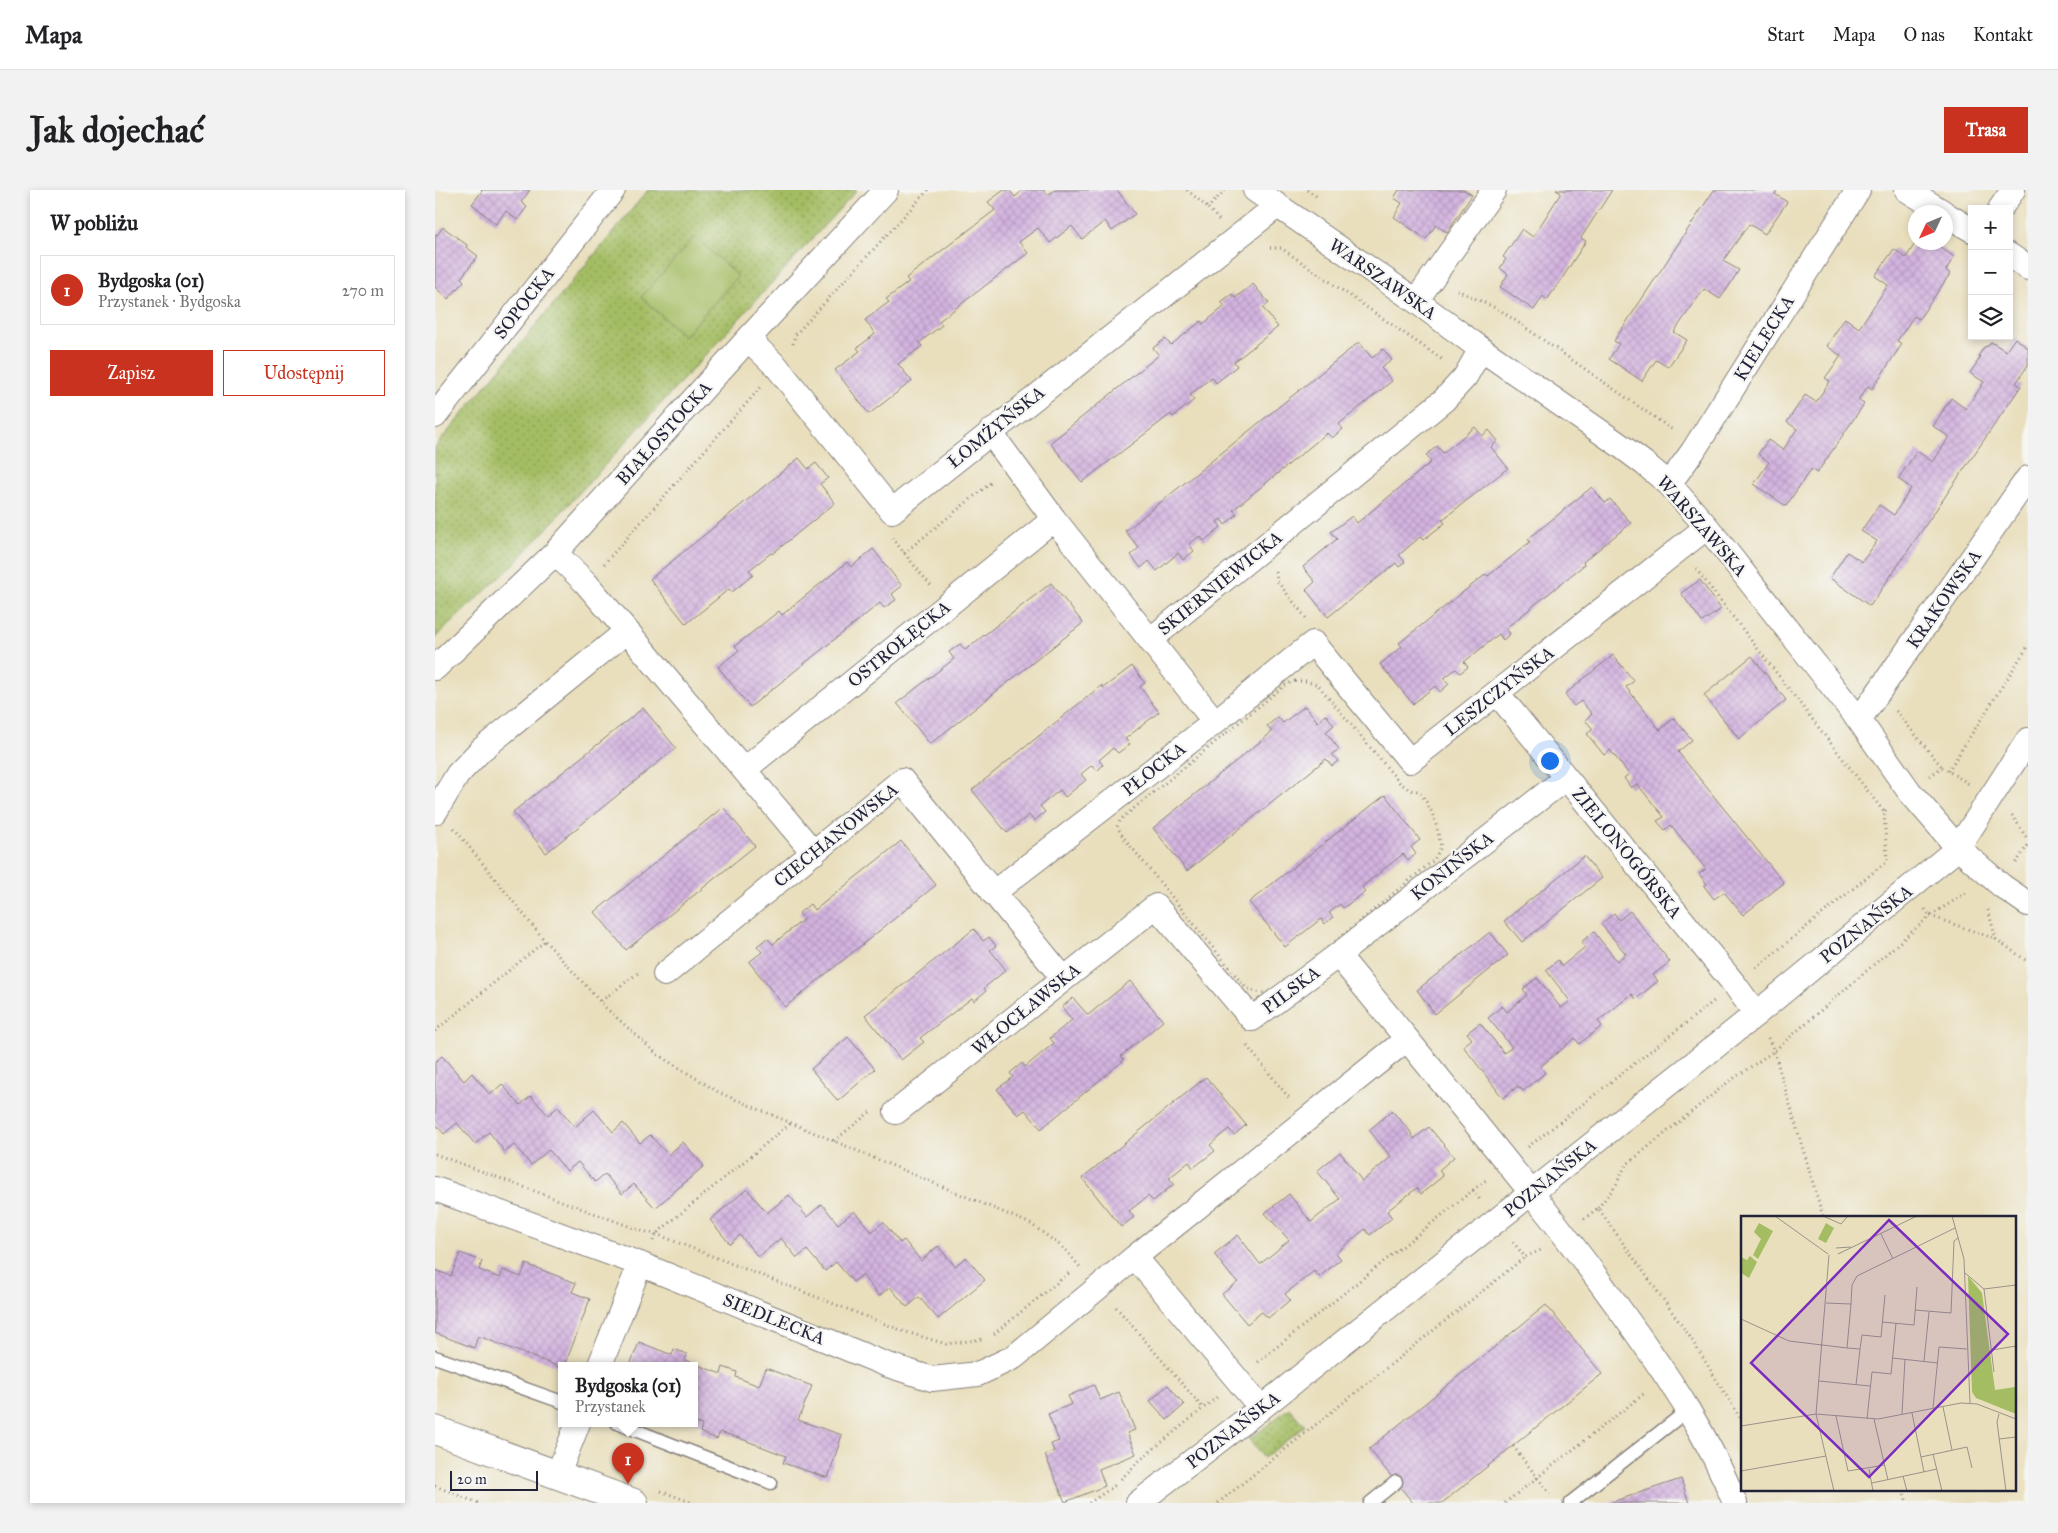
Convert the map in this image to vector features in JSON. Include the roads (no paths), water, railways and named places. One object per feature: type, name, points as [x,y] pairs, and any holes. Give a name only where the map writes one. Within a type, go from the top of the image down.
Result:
[{"type":"street","name":"SOPOCKA","points":[[435,416],[612,190]]},
{"type":"street","name":"BIAŁOSTOCKA","points":[[435,668],[555,553],[748,339],[886,190]]},
{"type":"street","name":"WARSZAWSKA","points":[[1255,190],[1621,446],[1669,484],[1707,527],[1859,720],[1909,791],[1958,848],[2002,886],[2028,904]]},
{"type":"street","points":[[1416,301],[1494,190]]},
{"type":"street","name":"KIELECKA","points":[[1669,484],[1693,451],[1858,190]]},
{"type":"street","points":[[1907,190],[1931,205]]},
{"type":"street","points":[[2003,205],[2013,190]]},
{"type":"street","name":"ŁOMŻYŃSKA","points":[[748,339],[777,367],[892,511],[1277,206]]},
{"type":"street","points":[[1953,218],[1968,228]]},
{"type":"street","points":[[2013,258],[2028,268]]},
{"type":"street","name":"SKIERNIEWICKA","points":[[990,432],[1054,519],[1150,640],[1444,400],[1465,377],[1481,349]]},
{"type":"street","name":"KRAKOWSKA","points":[[1859,720],[2028,478]]},
{"type":"street","name":"OSTROŁĘCKA","points":[[745,769],[1054,519]]},
{"type":"street","name":"LESZCZYŃSKA","points":[[1313,643],[1410,761],[1707,527]]},
{"type":"street","points":[[555,553],[585,582],[745,769],[814,853]]},
{"type":"street","points":[[442,813],[458,774],[481,750],[627,631]]},
{"type":"street","points":[[1150,640],[1215,722]]},
{"type":"street","name":"PŁOCKA","points":[[993,893],[1215,722],[1313,643]]},
{"type":"street","name":"ZIELONOGÓRSKA","points":[[1497,693],[1735,985],[1756,1014]]},
{"type":"street","points":[[1958,848],[2028,740]]},
{"type":"street","name":"KONIŃSKA","points":[[1338,955],[1566,778]]},
{"type":"street","name":"CIECHANOWSKA","points":[[654,972],[814,853],[902,780],[1063,978]]},
{"type":"street","name":"POZNAŃSKA","points":[[1138,1503],[1261,1408],[1756,1014],[1958,848]]},
{"type":"street","name":"PILSKA","points":[[1156,906],[1252,1019],[1338,955],[1532,1192],[1588,1264],[1663,1369],[1688,1410],[1724,1477],[1735,1503]]},
{"type":"street","name":"WŁOCŁAWSKA","points":[[897,1112],[1063,978],[1156,906]]},
{"type":"street","points":[[1261,1408],[1135,1257],[1407,1039]]},
{"type":"street","name":"SIEDLECKA","points":[[435,1189],[640,1264],[885,1364],[932,1379],[978,1374],[1014,1357],[1105,1296],[1135,1257]]},
{"type":"street","points":[[601,1362],[640,1264]]},
{"type":"street","points":[[558,1474],[576,1427]]},
{"type":"street","points":[[435,1430],[634,1503]]},
{"type":"lane","points":[[435,1357],[558,1401]]},
{"type":"lane","points":[[1570,1503],[1688,1410]]},
{"type":"lane","points":[[627,1427],[771,1483]]},
{"type":"lane","points":[[1370,1503],[1396,1482]]},
{"type":"place","name":"Bydgoska (01)","points":[[628,1484]]}]
